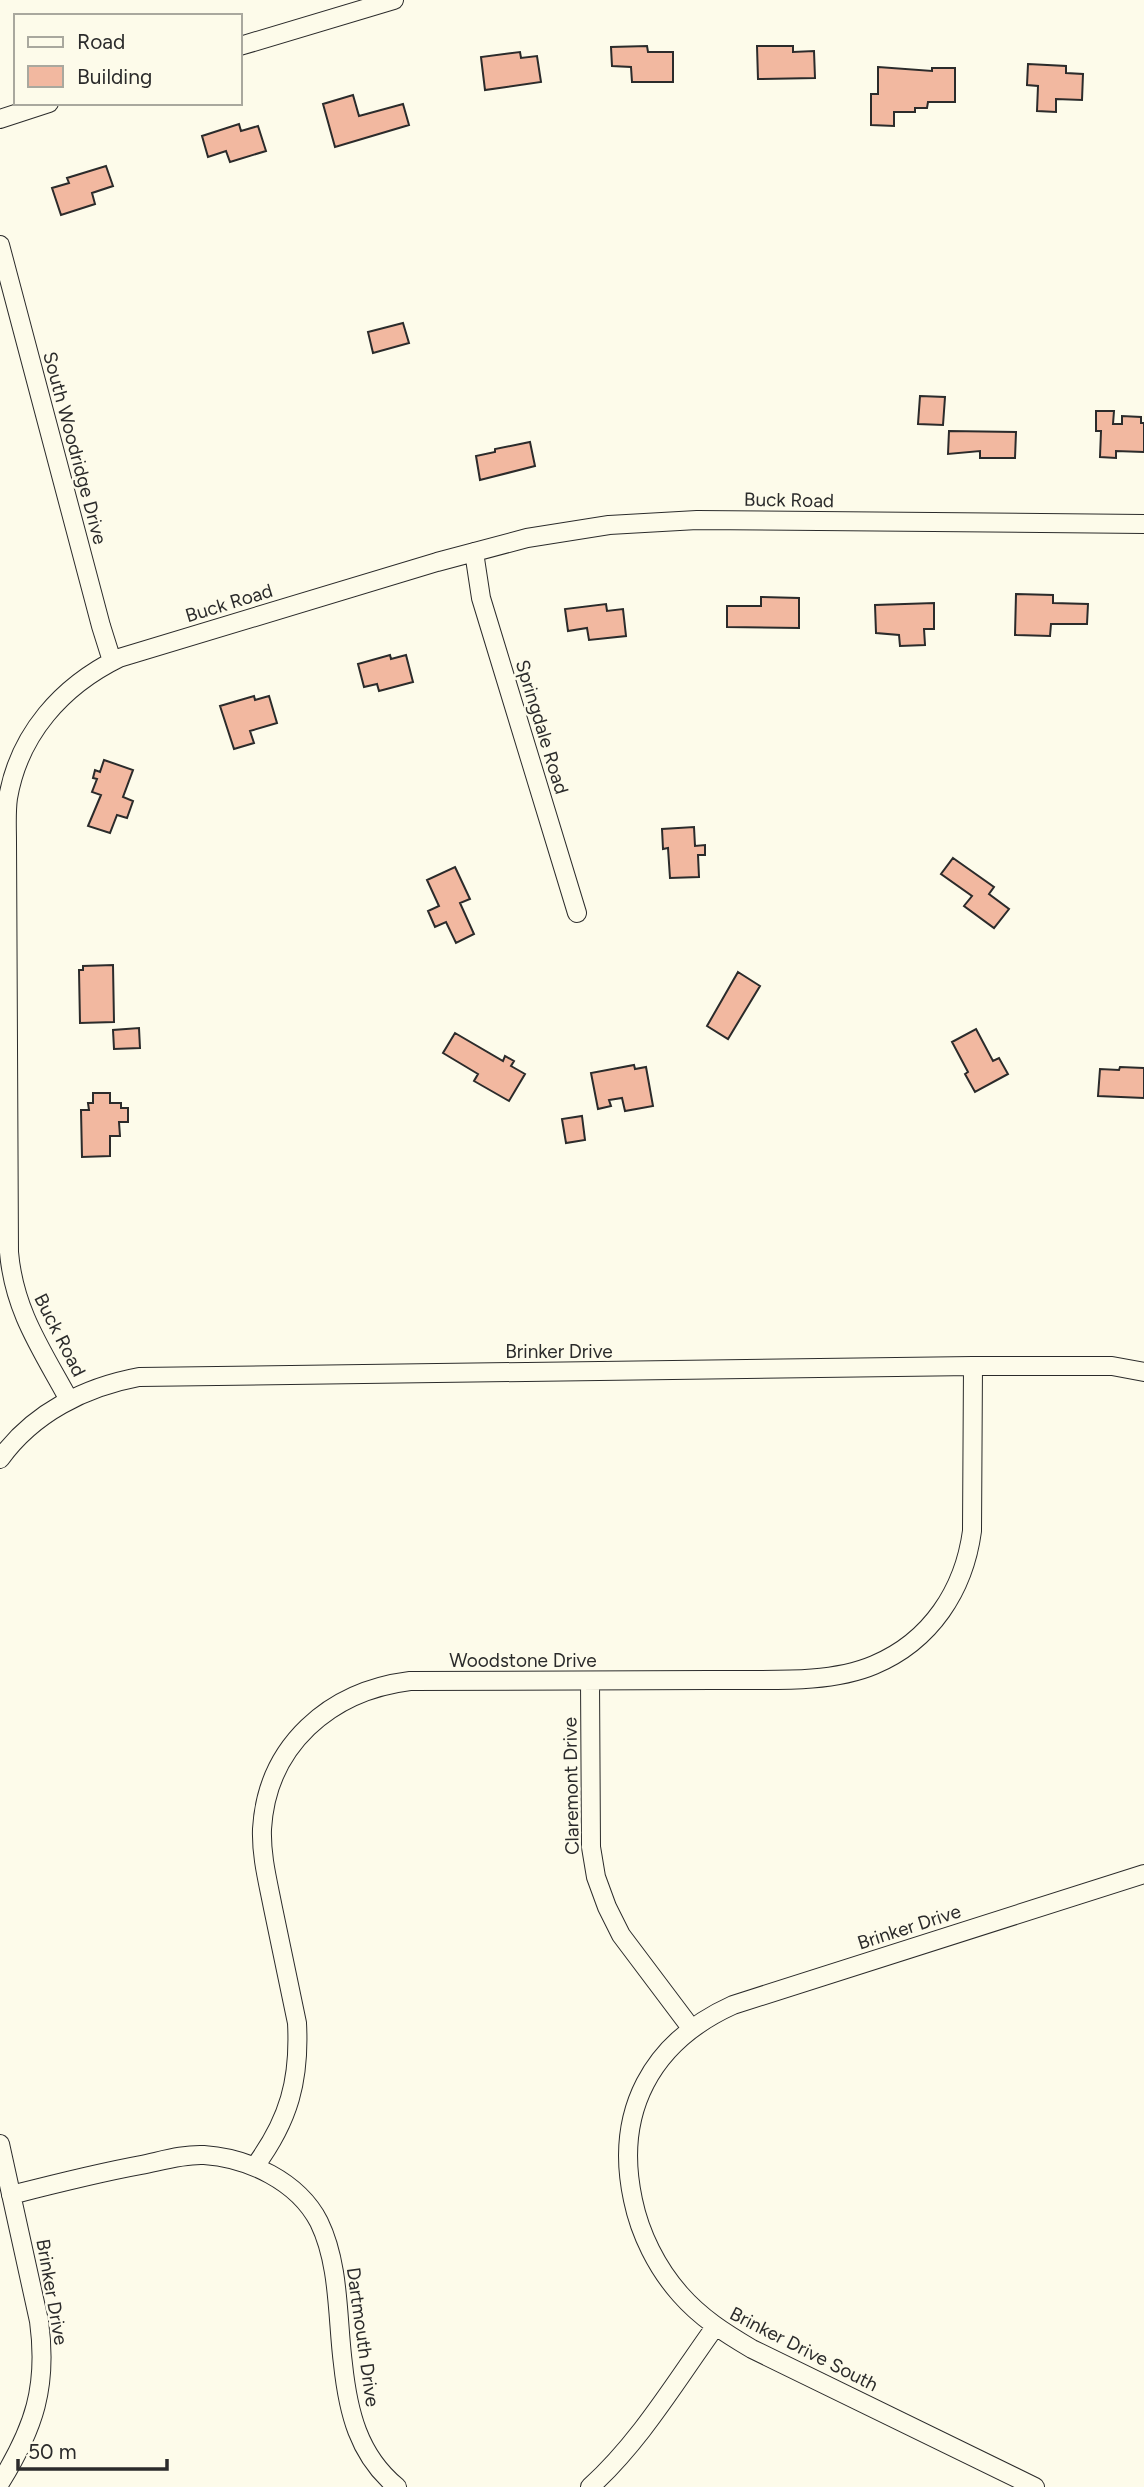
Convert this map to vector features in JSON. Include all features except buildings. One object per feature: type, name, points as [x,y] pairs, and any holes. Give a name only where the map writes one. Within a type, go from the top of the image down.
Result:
[{"type":"street","points":[[242,45],[394,0]]},
{"type":"street","points":[[0,119],[44,105]]},
{"type":"street","name":"South Woodridge Drive","points":[[0,245],[112,662]]},
{"type":"street","name":"Buck Road","points":[[69,1400],[18,1303],[11,1278],[7,812],[12,779],[19,757],[42,718],[72,688],[112,662],[474,552],[527,538],[609,525],[697,520],[1144,524]]},
{"type":"street","name":"Springdale Road","points":[[474,552],[481,598],[577,913]]},
{"type":"street","name":"Brinker Drive","points":[[0,1459],[22,1434],[69,1400],[96,1388],[139,1377],[973,1366],[1112,1366],[1144,1372]]},
{"type":"street","name":"Woodstone Drive","points":[[255,2166],[282,2124],[291,2099],[298,2048],[297,2023],[263,1857],[262,1829],[267,1797],[279,1766],[304,1731],[337,1703],[367,1689],[410,1681],[787,1679],[836,1675],[873,1666],[893,1656],[935,1621],[954,1594],[969,1553],[972,1531],[973,1366]]},
{"type":"street","name":"Claremont Drive","points":[[590,1681],[590,1847],[596,1877],[621,1935],[691,2028]]},
{"type":"street","name":"Brinker Drive","points":[[691,2028],[712,2014],[733,2005],[1144,1874]]},
{"type":"street","name":"Brinker Drive South","points":[[691,2028],[674,2043],[652,2070],[629,2123],[627,2154],[636,2213],[661,2269],[679,2293],[715,2327],[752,2348],[1035,2487]]},
{"type":"street","name":"Brinker Drive","points":[[0,2144],[43,2348],[39,2401],[20,2450],[0,2483]]},
{"type":"street","name":"Dartmouth Drive","points":[[11,2194],[183,2156],[231,2158],[255,2166],[275,2177],[298,2195],[320,2224],[331,2257],[337,2291],[347,2403],[356,2432],[366,2451],[397,2487]]},
{"type":"street","points":[[590,2487],[607,2472],[645,2425],[715,2327]]}]
